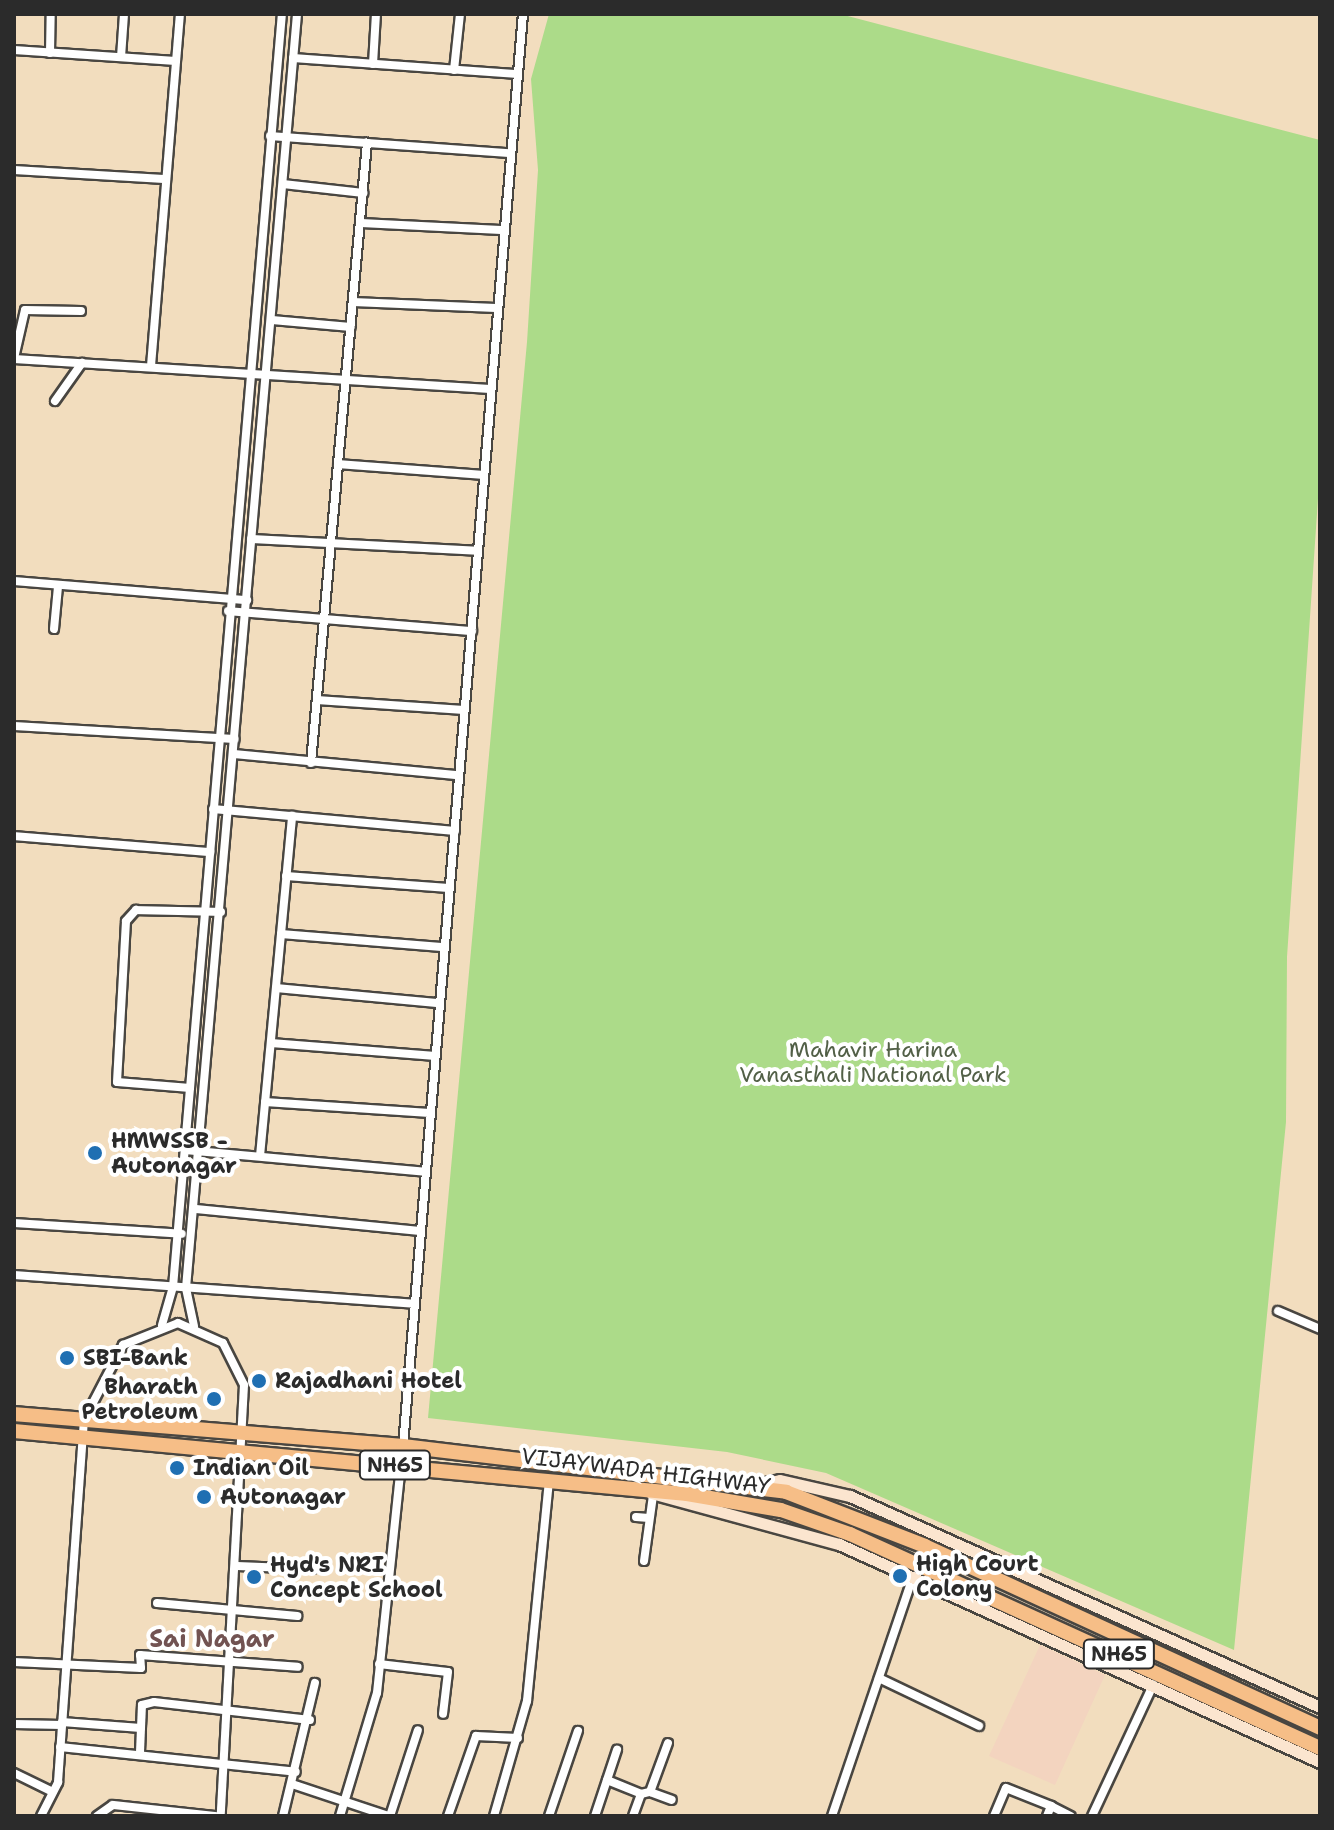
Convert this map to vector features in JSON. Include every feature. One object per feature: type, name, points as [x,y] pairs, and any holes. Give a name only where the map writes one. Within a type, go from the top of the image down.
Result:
[{"type":"highway","name":"VIJAYWADA HIGHWAY","points":[[14,1414],[403,1446],[754,1485],[898,1534],[1320,1728]]},
{"type":"highway","name":"VIJAYWADA HIGHWAY","points":[[14,1431],[549,1480],[745,1502],[850,1534],[1320,1748]]},
{"type":"street","points":[[50,53],[51,14]]},
{"type":"street","points":[[121,57],[124,14]]},
{"type":"street","points":[[151,366],[180,14]]},
{"type":"street","points":[[162,1325],[173,1287],[178,1234],[228,611],[282,14]]},
{"type":"street","points":[[194,1326],[186,1288],[196,1209],[297,14]]},
{"type":"street","points":[[373,64],[376,14]]},
{"type":"street","points":[[454,70],[460,14]]},
{"type":"street","points":[[340,1816],[371,1726],[403,1446],[472,631],[514,74],[523,14]]},
{"type":"street","points":[[14,50],[176,61]]},
{"type":"street","points":[[293,58],[514,74]]},
{"type":"street","points":[[270,136],[508,153]]},
{"type":"street","points":[[311,763],[367,143]]},
{"type":"street","points":[[14,170],[164,179]]},
{"type":"street","points":[[283,184],[363,193]]},
{"type":"street","points":[[360,223],[502,230]]},
{"type":"street","points":[[353,302],[496,308]]},
{"type":"street","points":[[81,311],[25,310],[14,358],[490,389]]},
{"type":"street","points":[[272,320],[351,327]]},
{"type":"street","points":[[55,401],[82,363]]},
{"type":"street","points":[[338,464],[484,475]]},
{"type":"street","points":[[251,539],[478,551]]},
{"type":"street","points":[[14,581],[58,587],[247,600]]},
{"type":"street","points":[[54,629],[58,587]]},
{"type":"street","points":[[228,611],[472,631]]},
{"type":"street","points":[[317,700],[464,710]]},
{"type":"street","points":[[14,726],[235,739]]},
{"type":"street","points":[[234,754],[458,775]]},
{"type":"street","points":[[213,809],[455,831]]},
{"type":"street","points":[[260,1156],[292,816]]},
{"type":"street","points":[[14,836],[210,852]]},
{"type":"street","points":[[286,876],[449,888]]},
{"type":"street","points":[[190,1088],[117,1082],[126,921],[136,910],[221,912]]},
{"type":"street","points":[[281,934],[444,947]]},
{"type":"street","points":[[276,988],[439,1003]]},
{"type":"street","points":[[271,1043],[435,1056]]},
{"type":"street","points":[[265,1102],[430,1113]]},
{"type":"street","points":[[185,1150],[425,1172]]},
{"type":"street","points":[[196,1209],[420,1231]]},
{"type":"street","points":[[14,1223],[191,1235]]},
{"type":"street","points":[[14,1275],[414,1304]]},
{"type":"street","points":[[1278,1311],[1320,1329]]},
{"type":"street","points":[[41,1816],[53,1792],[60,1747],[63,1665],[80,1437],[84,1420],[123,1345],[162,1325],[194,1326],[223,1343],[235,1361],[244,1385],[232,1663],[218,1816],[113,1805],[97,1816]]},
{"type":"street","points":[[494,1816],[518,1738],[549,1480]]},
{"type":"street","points":[[754,1485],[780,1480],[850,1496],[1320,1707]]},
{"type":"street","points":[[644,1561],[651,1493],[839,1544],[1320,1762]]},
{"type":"street","points":[[636,1517],[649,1518]]},
{"type":"street","points":[[237,1566],[312,1569]]},
{"type":"street","points":[[832,1816],[913,1577]]},
{"type":"street","points":[[157,1603],[297,1616]]},
{"type":"street","points":[[14,1662],[141,1668],[140,1655],[298,1667]]},
{"type":"street","points":[[379,1664],[448,1672],[443,1714]]},
{"type":"street","points":[[879,1678],[979,1726]]},
{"type":"street","points":[[283,1816],[310,1720],[315,1683]]},
{"type":"street","points":[[1092,1816],[1153,1685]]},
{"type":"street","points":[[140,1752],[142,1705],[154,1702],[228,1713],[310,1720]]},
{"type":"street","points":[[14,1724],[141,1728]]},
{"type":"street","points":[[292,1784],[389,1816],[418,1730]]},
{"type":"street","points":[[549,1816],[578,1731]]},
{"type":"street","points":[[448,1816],[476,1736],[518,1738]]},
{"type":"street","points":[[633,1816],[668,1743]]},
{"type":"street","points":[[60,1747],[140,1752],[296,1772]]},
{"type":"street","points":[[595,1816],[617,1750]]},
{"type":"street","points":[[14,1773],[53,1792]]},
{"type":"street","points":[[607,1780],[672,1800]]},
{"type":"street","points":[[994,1816],[1006,1788],[1071,1816]]},
{"type":"street","points":[[1047,1816],[1051,1806]]},
{"type":"shaded area","points":[[1040,1645],[1105,1675],[1055,1785],[989,1756]]},
{"type":"green space","name":"Mahavir Harina Vanasthali National Park","points":[[549,14],[840,14],[1320,140],[1320,469],[1287,957],[1286,1122],[1234,1650],[826,1473],[727,1452],[428,1418],[527,342],[538,170],[531,79]]},
{"type":"place","name":"HMWSSB - Autonagar","points":[[95,1153]]},
{"type":"place","name":"SBI-Bank","points":[[67,1358]]},
{"type":"place","name":"Rajadhani Hotel","points":[[259,1381]]},
{"type":"place","name":"Bharath Petroleum","points":[[214,1399]]},
{"type":"place","name":"Indian Oil","points":[[177,1468]]},
{"type":"place","name":"Autonagar","points":[[204,1497]]},
{"type":"place","name":"High Court Colony","points":[[900,1576]]},
{"type":"place","name":"Hyd's NRI Concept School","points":[[254,1577]]},
{"type":"district","name":"Sai Nagar","points":[[212,1640]]}]
